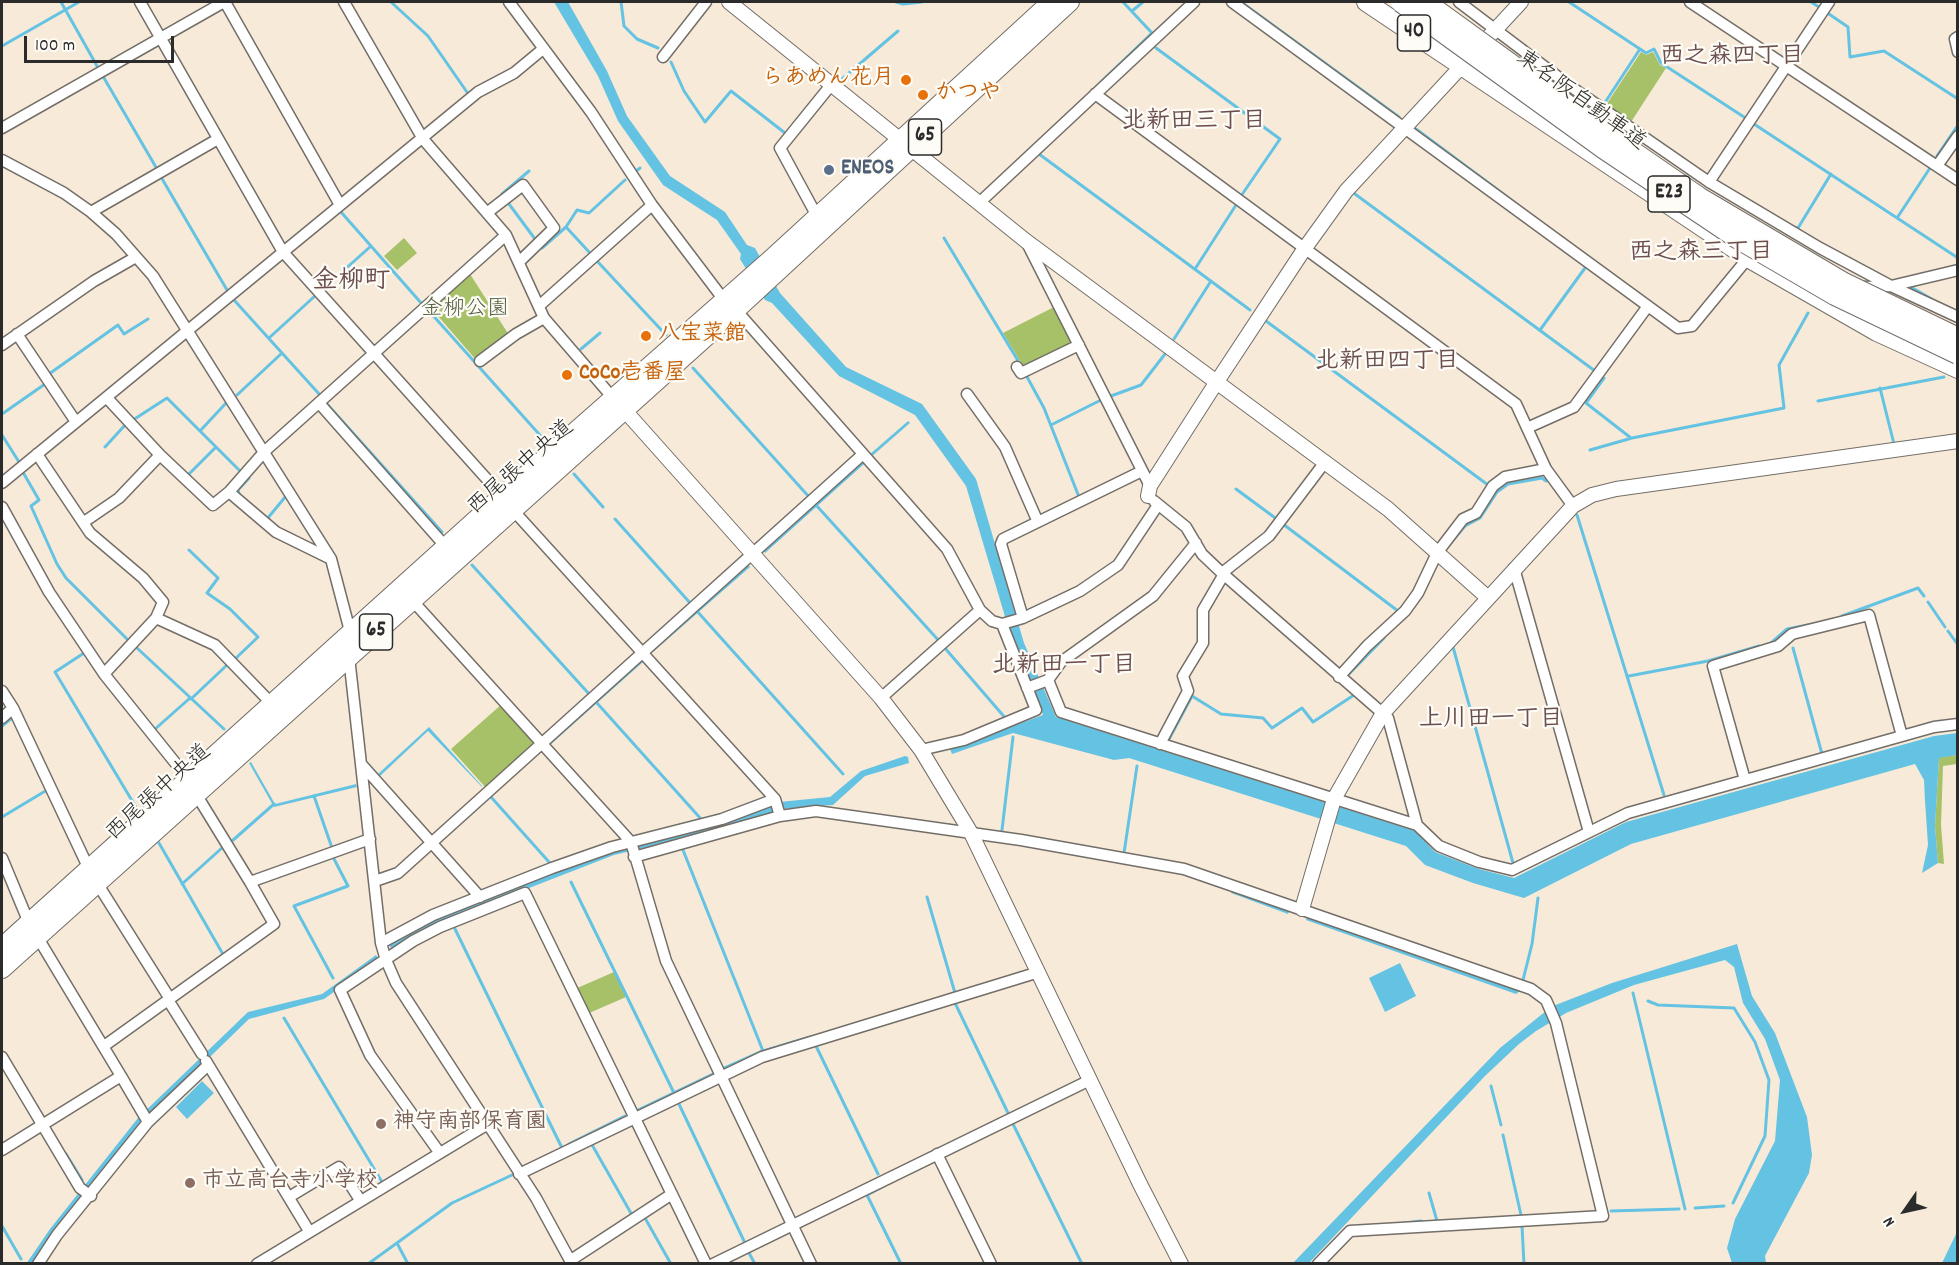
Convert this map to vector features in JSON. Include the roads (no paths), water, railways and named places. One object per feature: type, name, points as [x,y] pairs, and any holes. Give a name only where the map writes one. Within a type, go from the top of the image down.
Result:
[{"type":"highway","name":"東名阪自動車道","points":[[1401,2],[1603,148],[1737,238],[1835,296],[1958,354]]},
{"type":"highway","name":"東名阪自動車道","points":[[1425,2],[1610,136],[1709,204],[1844,283],[1958,338]]},
{"type":"main road","name":"西尾張中央道","points":[[775,265],[818,218],[907,145],[1050,2]]},
{"type":"main road","name":"西尾張中央道","points":[[2,969],[33,929],[192,787],[348,659],[507,502],[1070,2]]},
{"type":"main road","name":"40","points":[[1366,2],[1389,7],[1462,66],[1748,258],[1877,332],[1958,369]]},
{"type":"main road","name":"西尾張中央道","points":[[192,787],[273,705],[446,547],[507,502]]},
{"type":"main road","name":"西尾張中央道","points":[[2,947],[33,929]]},
{"type":"street","points":[[140,2],[283,252],[642,651],[777,807]]},
{"type":"street","points":[[2,128],[224,2],[340,205]]},
{"type":"street","points":[[344,2],[423,139],[506,235],[520,261],[544,318],[881,698],[921,750],[971,833],[1181,1263]]},
{"type":"street","points":[[509,2],[591,112],[652,205],[730,305],[948,549],[980,610],[1003,624],[1036,710],[964,740],[921,750]]},
{"type":"street","points":[[663,57],[706,2]]},
{"type":"street","points":[[729,2],[1026,241],[1388,509],[1487,597]]},
{"type":"street","points":[[979,203],[1194,2]]},
{"type":"street","points":[[1232,2],[1678,328],[1692,326],[1748,258]]},
{"type":"street","points":[[1459,2],[1570,86],[1709,182],[1891,286],[1958,317]]},
{"type":"street","points":[[1003,624],[1022,619],[1080,591],[1118,565],[1152,496],[1216,383],[1305,248],[1346,191],[1521,2]]},
{"type":"street","points":[[1690,2],[1958,180]]},
{"type":"street","points":[[1709,182],[1828,2]]},
{"type":"street","points":[[1958,37],[1954,39],[1958,52]]},
{"type":"street","points":[[2,483],[478,92],[514,73],[543,49]]},
{"type":"street","points":[[818,218],[780,148],[831,85]]},
{"type":"street","points":[[1095,94],[1516,404],[1546,469],[1573,506]]},
{"type":"street","points":[[1937,166],[1958,136]]},
{"type":"street","points":[[91,212],[218,139]]},
{"type":"street","points":[[2,160],[64,193],[91,212],[153,276],[188,328],[331,559],[351,635],[348,659],[363,766],[381,943],[386,960],[396,982],[536,1198],[571,1262],[672,1194]]},
{"type":"street","points":[[488,212],[524,185],[554,228],[520,261]]},
{"type":"street","points":[[539,306],[652,205]]},
{"type":"street","points":[[107,398],[160,455],[213,506],[229,492],[265,451],[506,235]]},
{"type":"street","points":[[1026,241],[1142,471],[1152,496],[1186,527],[1196,543],[1223,574],[1388,718],[1417,825]]},
{"type":"street","points":[[2,345],[94,282],[136,257]]},
{"type":"street","points":[[1808,293],[1853,287],[1891,286],[1958,270]]},
{"type":"street","points":[[1527,428],[1574,407],[1648,306]]},
{"type":"street","points":[[480,361],[516,334],[544,318]]},
{"type":"street","points":[[16,334],[76,422]]},
{"type":"street","points":[[1017,367],[1021,373],[1079,345]]},
{"type":"street","points":[[967,394],[1005,447],[1037,520]]},
{"type":"street","points":[[319,403],[446,547]]},
{"type":"street","points":[[1302,909],[1333,800],[1383,713],[1487,597],[1573,506],[1592,495],[1616,489],[1958,441]]},
{"type":"street","points":[[37,454],[90,532],[160,596],[163,602],[156,618],[104,674]]},
{"type":"street","points":[[84,522],[119,498],[160,455]]},
{"type":"street","points":[[375,881],[398,873],[862,455]]},
{"type":"street","points":[[1160,744],[1188,691],[1183,676],[1203,643],[1203,610],[1223,574],[1269,536],[1325,462]]},
{"type":"street","points":[[1339,677],[1366,646],[1405,611],[1418,593],[1437,553],[1463,519],[1476,513],[1493,486],[1505,477],[1546,469]]},
{"type":"street","points":[[1022,619],[1001,543],[1003,538],[1142,471]]},
{"type":"street","points":[[229,492],[276,532],[331,559]]},
{"type":"street","points":[[2,507],[49,592],[104,674],[192,787],[274,924],[104,1046]]},
{"type":"street","points":[[1027,688],[1048,680],[1061,662],[1153,596],[1196,543]]},
{"type":"street","points":[[1514,568],[1589,832]]},
{"type":"street","points":[[411,599],[633,849],[666,961],[811,1263]]},
{"type":"street","points":[[881,698],[980,610]]},
{"type":"street","points":[[1745,780],[1713,666],[1778,646],[1791,634],[1869,615],[1902,736]]},
{"type":"street","points":[[156,618],[214,645],[273,705]]},
{"type":"street","points":[[1048,680],[1061,712],[1417,825],[1439,846],[1512,870],[1628,813],[1934,727],[1958,724]]},
{"type":"street","points":[[2,691],[13,708],[93,876],[309,1231]]},
{"type":"street","points":[[2,718],[13,708]]},
{"type":"street","points":[[363,766],[480,897]]},
{"type":"street","points":[[381,943],[433,915],[552,868],[633,849],[777,807]]},
{"type":"street","points":[[633,849],[723,819],[777,807],[971,833],[1184,869],[1532,989],[1548,1004],[1556,1023],[1603,1216],[1350,1231],[1318,1263]]},
{"type":"street","points":[[250,882],[370,839]]},
{"type":"street","points":[[2,858],[33,929],[146,1118]]},
{"type":"street","points":[[439,1152],[370,1055],[340,990],[440,927],[525,893],[706,1263]]},
{"type":"street","points":[[519,1174],[762,1057],[1039,972]]},
{"type":"street","points":[[2,1057],[42,1125],[87,1193]]},
{"type":"street","points":[[38,1263],[87,1193],[146,1118],[205,1060]]},
{"type":"street","points":[[2,1149],[121,1076]]},
{"type":"street","points":[[713,1263],[1090,1080]]},
{"type":"street","points":[[257,1263],[488,1124]]},
{"type":"street","points":[[937,1154],[991,1263]]},
{"type":"street","points":[[289,1197],[339,1167],[360,1200]]},
{"type":"water","points":[[554,2],[568,2],[607,71],[627,116],[670,176],[725,212],[747,245],[755,248],[780,293],[846,367],[922,404],[976,479],[1024,643],[1056,717],[1415,831],[1435,852],[1479,869],[1514,878],[1626,822],[1934,736],[1957,733],[1957,755],[1939,758],[1935,826],[1938,863],[1922,873],[1928,845],[1924,780],[1915,764],[1631,844],[1524,898],[1473,883],[1425,865],[1406,846],[1129,758],[1114,760],[1013,733],[952,754],[950,749],[1043,715],[1015,650],[966,486],[915,415],[839,376],[772,303],[765,300],[740,259],[741,254],[717,220],[663,185],[618,121],[598,76]]},
{"type":"water","points":[[908,421],[910,423],[871,457],[869,455]]},
{"type":"water","points":[[862,461],[864,464],[765,553],[763,550]]},
{"type":"water","points":[[747,564],[750,567],[653,652],[650,649]]},
{"type":"water","points":[[642,661],[550,745],[547,742]]},
{"type":"water","points":[[429,727],[482,787],[428,731],[380,776],[378,774]]},
{"type":"water","points":[[905,756],[908,757],[909,763],[865,776],[833,805],[782,809],[729,828],[614,855],[439,923],[393,951],[389,945],[436,918],[613,849],[779,802],[830,797],[861,771]]},
{"type":"water","points":[[251,762],[275,804],[356,784],[357,787],[274,807],[249,763]]},
{"type":"water","points":[[1232,889],[1290,910],[1288,914],[1231,893]]},
{"type":"water","points":[[1307,916],[1517,988],[1520,991],[1516,994],[1306,920]]},
{"type":"water","points":[[1737,944],[1752,996],[1775,1033],[1807,1117],[1812,1155],[1809,1173],[1765,1256],[1766,1263],[1732,1263],[1727,1248],[1735,1219],[1775,1141],[1780,1080],[1765,1039],[1743,1003],[1734,967],[1725,960],[1634,985],[1566,1013],[1536,1031],[1485,1076],[1309,1263],[1292,1264],[1500,1048],[1553,1006],[1612,983]]},
{"type":"water","points":[[376,955],[379,960],[324,999],[249,1019],[143,1122],[33,1263],[26,1264],[50,1229],[138,1118],[248,1012],[322,994]]},
{"type":"water","points":[[1400,963],[1416,996],[1385,1012],[1369,978]]},
{"type":"water","points":[[202,1081],[214,1093],[187,1119],[176,1107]]},
{"type":"water","points":[[1957,1232],[1957,1263],[1942,1263]]},
{"type":"waterway","points":[[61,2],[97,66]]},
{"type":"waterway","points":[[2,46],[79,2]]},
{"type":"waterway","points":[[391,2],[428,36],[469,95]]},
{"type":"waterway","points":[[621,2],[624,26],[637,39],[658,48]]},
{"type":"waterway","points":[[896,2],[903,4],[922,2]]},
{"type":"waterway","points":[[1102,81],[1152,33],[1123,2]]},
{"type":"waterway","points":[[1132,11],[1143,2]]},
{"type":"waterway","points":[[1241,2],[1399,117]]},
{"type":"waterway","points":[[1569,2],[1646,53],[1654,49],[1661,63],[1747,119]]},
{"type":"waterway","points":[[1811,2],[1819,7]]},
{"type":"waterway","points":[[1829,14],[1848,27],[1850,57],[1884,51],[1958,99]]},
{"type":"waterway","points":[[842,79],[898,31]]},
{"type":"waterway","points":[[1156,48],[1280,139],[1241,196]]},
{"type":"waterway","points":[[1604,104],[1640,49]]},
{"type":"waterway","points":[[671,62],[684,91],[705,122],[731,91],[785,133]]},
{"type":"waterway","points":[[104,78],[157,169]]},
{"type":"waterway","points":[[1754,124],[1958,258]]},
{"type":"waterway","points":[[1937,156],[1958,125]]},
{"type":"waterway","points":[[1416,129],[1518,205]]},
{"type":"waterway","points":[[1039,154],[1250,310]]},
{"type":"waterway","points":[[635,172],[640,168]]},
{"type":"waterway","points":[[1897,218],[1930,168]]},
{"type":"waterway","points":[[502,194],[529,171]]},
{"type":"waterway","points":[[1793,227],[1798,228],[1831,174]]},
{"type":"waterway","points":[[161,177],[227,290]]},
{"type":"waterway","points":[[542,248],[566,227],[577,210],[589,213],[625,180]]},
{"type":"waterway","points":[[1355,194],[1595,371]]},
{"type":"waterway","points":[[509,204],[535,239]]},
{"type":"waterway","points":[[1195,269],[1236,205]]},
{"type":"waterway","points":[[341,212],[422,304]]},
{"type":"waterway","points":[[566,227],[590,253]]},
{"type":"waterway","points":[[944,238],[1020,364]]},
{"type":"waterway","points":[[323,289],[371,246]]},
{"type":"waterway","points":[[597,261],[666,335]]},
{"type":"waterway","points":[[1540,330],[1585,268]]},
{"type":"waterway","points":[[1174,339],[1211,281]]},
{"type":"waterway","points":[[1911,287],[1935,301]]},
{"type":"waterway","points":[[269,338],[316,295]]},
{"type":"waterway","points":[[234,300],[320,395]]},
{"type":"waterway","points":[[429,311],[547,443]]},
{"type":"waterway","points":[[1590,450],[1632,438],[1784,408],[1779,365],[1808,313]]},
{"type":"waterway","points":[[49,374],[118,325],[124,334],[148,319]]},
{"type":"waterway","points":[[1266,321],[1488,485]]},
{"type":"waterway","points":[[581,349],[600,333]]},
{"type":"waterway","points":[[237,395],[282,353]]},
{"type":"waterway","points":[[1111,396],[1141,385],[1165,354]]},
{"type":"waterway","points":[[693,368],[810,498]]},
{"type":"waterway","points":[[1026,375],[1044,408],[1079,497]]},
{"type":"waterway","points":[[1818,401],[1944,377]]},
{"type":"waterway","points":[[1604,378],[1586,403],[1631,438]]},
{"type":"waterway","points":[[2,414],[45,384]]},
{"type":"waterway","points":[[1880,388],[1894,444]]},
{"type":"waterway","points":[[133,420],[167,398],[241,472]]},
{"type":"waterway","points":[[1051,425],[1101,400]]},
{"type":"waterway","points":[[200,431],[227,402]]},
{"type":"waterway","points":[[327,404],[442,532]]},
{"type":"waterway","points":[[105,447],[126,424]]},
{"type":"waterway","points":[[2,435],[19,462]]},
{"type":"waterway","points":[[188,475],[216,447]]},
{"type":"waterway","points":[[24,474],[39,500],[31,506],[57,564],[66,578],[127,639]]},
{"type":"waterway","points":[[574,474],[603,507]]},
{"type":"waterway","points":[[240,497],[238,490],[249,478]]},
{"type":"waterway","points":[[1449,545],[1465,526],[1480,518],[1497,492],[1508,484],[1542,478],[1546,481]]},
{"type":"waterway","points":[[1236,489],[1278,520]]},
{"type":"waterway","points":[[266,518],[286,496]]},
{"type":"waterway","points":[[816,505],[940,642]]},
{"type":"waterway","points":[[1577,515],[1664,795]]},
{"type":"waterway","points":[[615,519],[691,604]]},
{"type":"waterway","points":[[1283,524],[1398,611]]},
{"type":"waterway","points":[[189,550],[218,578],[207,593],[230,609],[258,637],[235,659]]},
{"type":"waterway","points":[[472,565],[590,695]]},
{"type":"waterway","points":[[1842,616],[1918,588],[1924,596]]},
{"type":"waterway","points":[[1928,602],[1945,627]]},
{"type":"waterway","points":[[696,610],[843,774]]},
{"type":"waterway","points":[[1771,643],[1787,629],[1813,624]]},
{"type":"waterway","points":[[1948,631],[1958,645]]},
{"type":"waterway","points":[[1348,675],[1384,638]]},
{"type":"waterway","points":[[1629,676],[1708,661],[1759,646]]},
{"type":"waterway","points":[[944,647],[1007,720]]},
{"type":"waterway","points":[[1453,647],[1513,863]]},
{"type":"waterway","points":[[137,648],[224,729]]},
{"type":"waterway","points":[[1793,648],[1822,754]]},
{"type":"waterway","points":[[84,653],[55,672],[137,809]]},
{"type":"waterway","points":[[191,699],[227,665]]},
{"type":"waterway","points":[[1168,741],[1192,696],[1221,714],[1263,718],[1272,728],[1302,708],[1313,722],[1354,695]]},
{"type":"waterway","points":[[154,730],[190,698]]},
{"type":"waterway","points":[[597,703],[701,819]]},
{"type":"waterway","points":[[2,726],[12,718],[14,719]]},
{"type":"waterway","points":[[1002,830],[1013,737]]},
{"type":"waterway","points":[[1124,853],[1137,766]]},
{"type":"waterway","points":[[2,817],[47,790]]},
{"type":"waterway","points":[[314,796],[332,848]]},
{"type":"waterway","points":[[491,797],[549,862]]},
{"type":"waterway","points":[[232,841],[274,804]]},
{"type":"waterway","points":[[159,843],[224,956]]},
{"type":"waterway","points":[[182,884],[223,847]]},
{"type":"waterway","points":[[683,850],[763,1051]]},
{"type":"waterway","points":[[333,857],[348,886],[294,906],[333,978]]},
{"type":"waterway","points":[[571,882],[674,1093]]},
{"type":"waterway","points":[[927,897],[955,993]]},
{"type":"waterway","points":[[1523,980],[1532,944],[1538,898]]},
{"type":"waterway","points":[[455,929],[562,1148]]},
{"type":"waterway","points":[[1633,993],[1685,1209]]},
{"type":"waterway","points":[[1648,1001],[1658,1005],[1734,1008],[1755,1042],[1769,1080],[1765,1136],[1733,1203]]},
{"type":"waterway","points":[[955,1003],[1008,1113]]},
{"type":"waterway","points":[[284,1018],[382,1182]]},
{"type":"waterway","points":[[724,1068],[760,1052],[810,1037]]},
{"type":"waterway","points":[[816,1046],[878,1174]]},
{"type":"waterway","points":[[638,1110],[713,1074]]},
{"type":"waterway","points":[[1491,1086],[1501,1125]]},
{"type":"waterway","points":[[678,1102],[744,1241]]},
{"type":"waterway","points":[[569,1144],[625,1116]]},
{"type":"waterway","points":[[1013,1124],[1082,1264]]},
{"type":"waterway","points":[[1503,1135],[1521,1215]]},
{"type":"waterway","points":[[591,1143],[632,1215]]},
{"type":"waterway","points":[[66,1154],[82,1180]]},
{"type":"waterway","points":[[368,1264],[452,1203],[512,1175]]},
{"type":"waterway","points":[[884,1186],[867,1195],[901,1264]]},
{"type":"waterway","points":[[1429,1193],[1437,1221]]},
{"type":"waterway","points":[[1695,1208],[1724,1206]]},
{"type":"waterway","points":[[1611,1211],[1679,1209]]},
{"type":"waterway","points":[[645,1218],[671,1264]]},
{"type":"waterway","points":[[1404,1223],[1421,1221]]},
{"type":"waterway","points":[[2,1226],[21,1259]]},
{"type":"waterway","points":[[1522,1226],[1524,1264]]},
{"type":"waterway","points":[[398,1245],[408,1264]]},
{"type":"waterway","points":[[749,1253],[755,1264]]},
{"type":"place","name":"らあめん花月","points":[[906,80]]},
{"type":"place","name":"かつや","points":[[923,95]]},
{"type":"place","name":"ENEOS","points":[[829,170]]},
{"type":"place","name":"八宝菜館","points":[[646,336]]},
{"type":"place","name":"CoCo壱番屋","points":[[567,375]]},
{"type":"place","name":"神守南部保育園","points":[[381,1124]]},
{"type":"place","name":"市立高台寺小学校","points":[[190,1183]]},
{"type":"district","name":"西之森四丁目","points":[[1732,59]]},
{"type":"district","name":"北新田三丁目","points":[[1194,124]]},
{"type":"district","name":"西之森三丁目","points":[[1701,255]]},
{"type":"district","name":"金柳町","points":[[351,283]]},
{"type":"district","name":"北新田四丁目","points":[[1387,364]]},
{"type":"district","name":"北新田一丁目","points":[[1064,668]]},
{"type":"district","name":"上川田一丁目","points":[[1491,722]]},
{"type":"park label","name":"金柳公園","points":[[465,311]]}]
